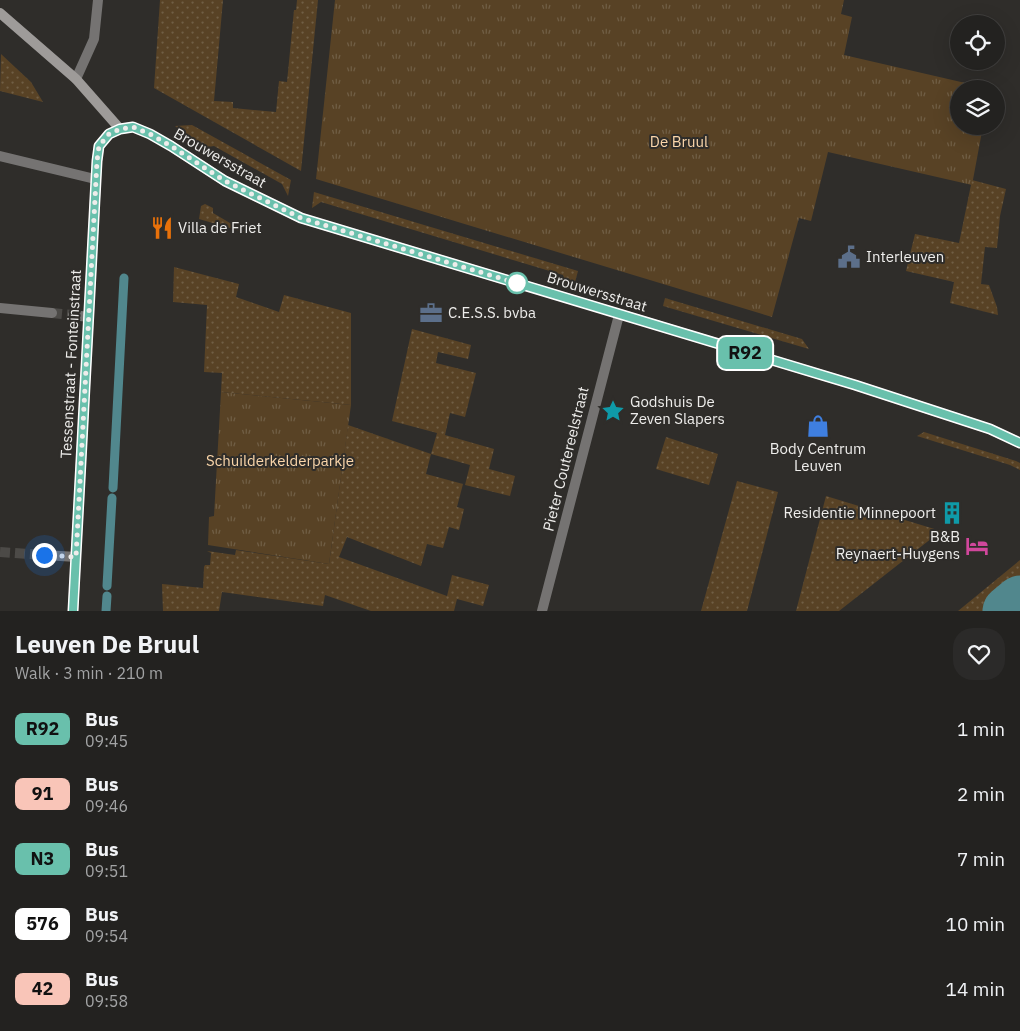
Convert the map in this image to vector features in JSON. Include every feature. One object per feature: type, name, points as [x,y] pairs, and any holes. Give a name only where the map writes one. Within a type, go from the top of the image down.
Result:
[{"type":"street","points":[[76,79],[94,39],[98,0]]},
{"type":"street","points":[[0,13],[76,79],[120,129]]},
{"type":"street","name":"Brouwersstraat","points":[[120,129],[133,127],[150,134],[225,181],[301,218],[908,402],[990,429],[1020,443]]},
{"type":"street","name":"Tessenstraat - Fonteinstraat","points":[[73,611],[95,179],[99,146],[109,134],[120,129]]},
{"type":"street","points":[[0,156],[95,179]]},
{"type":"street","points":[[0,308],[52,313]]},
{"type":"street","points":[[73,315],[88,317]]},
{"type":"street","name":"Pieter Coutereelstraat","points":[[542,611],[619,315]]},
{"type":"street","points":[[44,555],[76,557]]},
{"type":"green space","points":[[160,0],[223,0],[214,101],[233,102],[233,108],[276,112],[279,81],[287,82],[294,10],[296,10],[297,0],[318,0],[301,171],[154,88]]},
{"type":"green space","name":"De Bruul","points":[[335,0],[844,0],[841,14],[852,17],[844,55],[952,80],[950,80],[950,135],[981,135],[972,185],[828,152],[811,221],[799,218],[772,317],[316,179]]},
{"type":"green space","points":[[1,54],[31,82],[43,102],[0,91]]},
{"type":"green space","points":[[192,125],[291,180],[288,196],[282,184],[214,146],[202,148],[175,126]]},
{"type":"green space","points":[[972,180],[1006,189],[1000,216],[997,248],[985,247],[981,284],[989,285],[998,315],[950,303],[954,282],[906,271],[915,234],[959,243]]},
{"type":"green space","points":[[314,192],[578,271],[574,286],[566,284],[563,275],[321,202],[312,208]]},
{"type":"green space","points":[[205,204],[213,208],[213,213],[247,233],[199,219],[201,206]]},
{"type":"green space","points":[[174,267],[239,284],[236,297],[279,312],[284,295],[351,313],[351,405],[221,392],[222,373],[204,372],[207,305],[173,302]]},
{"type":"green space","points":[[665,298],[802,339],[809,349],[663,306]]},
{"type":"green space","points":[[412,329],[471,345],[468,359],[438,352],[436,363],[476,373],[465,417],[450,413],[445,435],[494,449],[489,469],[515,476],[510,496],[465,485],[470,465],[431,454],[437,433],[392,421]]},
{"type":"green space","name":"Schuilderkelderparkje","points":[[221,392],[351,405],[329,564],[208,545],[209,517],[214,516]]},
{"type":"green space","points":[[348,425],[431,454],[426,474],[463,484],[457,507],[464,509],[459,530],[449,527],[443,548],[427,544],[421,566],[347,537],[339,557],[447,596],[452,575],[489,585],[483,606],[457,599],[454,611],[371,611],[325,595],[323,606],[222,592],[219,611],[163,611],[162,584],[203,588],[204,567],[205,565],[210,565],[211,553],[207,551],[235,555],[236,550],[329,564]]},
{"type":"green space","points":[[924,432],[1016,461],[1020,463],[1020,470],[1010,465],[917,436]]},
{"type":"green space","points":[[666,437],[718,454],[709,485],[656,469]]},
{"type":"green space","points":[[737,481],[778,492],[747,611],[701,611]]},
{"type":"green space","points":[[826,496],[941,531],[839,611],[796,611]]},
{"type":"green space","points":[[1020,560],[1020,595],[1000,611],[958,611]]},
{"type":"waterway","points":[[113,488],[124,278]]},
{"type":"waterway","points":[[107,586],[112,498]]},
{"type":"waterway","points":[[106,611],[107,596]]},
{"type":"waterway","points":[[1008,611],[1020,601]]},
{"type":"tunnel","points":[[52,313],[73,315]]},
{"type":"tunnel","points":[[0,552],[45,555]]},
{"type":"bus line","name":"R92","points":[[73,611],[97,161],[99,146],[109,134],[120,129],[133,127],[150,134],[225,181],[301,218],[855,385],[990,429],[1020,443]]},
{"type":"place","name":"Villa de Friet","points":[[162,228]]},
{"type":"place","name":"Interleuven","points":[[849,257]]},
{"type":"place","name":"C.E.S.S. bvba","points":[[431,313]]},
{"type":"place","name":"Godshuis De Zeven Slapers","points":[[613,411]]},
{"type":"place","name":"Body Centrum Leuven","points":[[818,426]]},
{"type":"place","name":"Residentie Minnepoort","points":[[952,513]]},
{"type":"place","name":"B&B Reynaert-Huygens","points":[[977,546]]},
{"type":"route","points":[[44,555],[76,557],[97,161],[99,146],[109,134],[120,129],[133,127],[171,146],[225,181],[301,218],[526,286],[517,283]]}]
